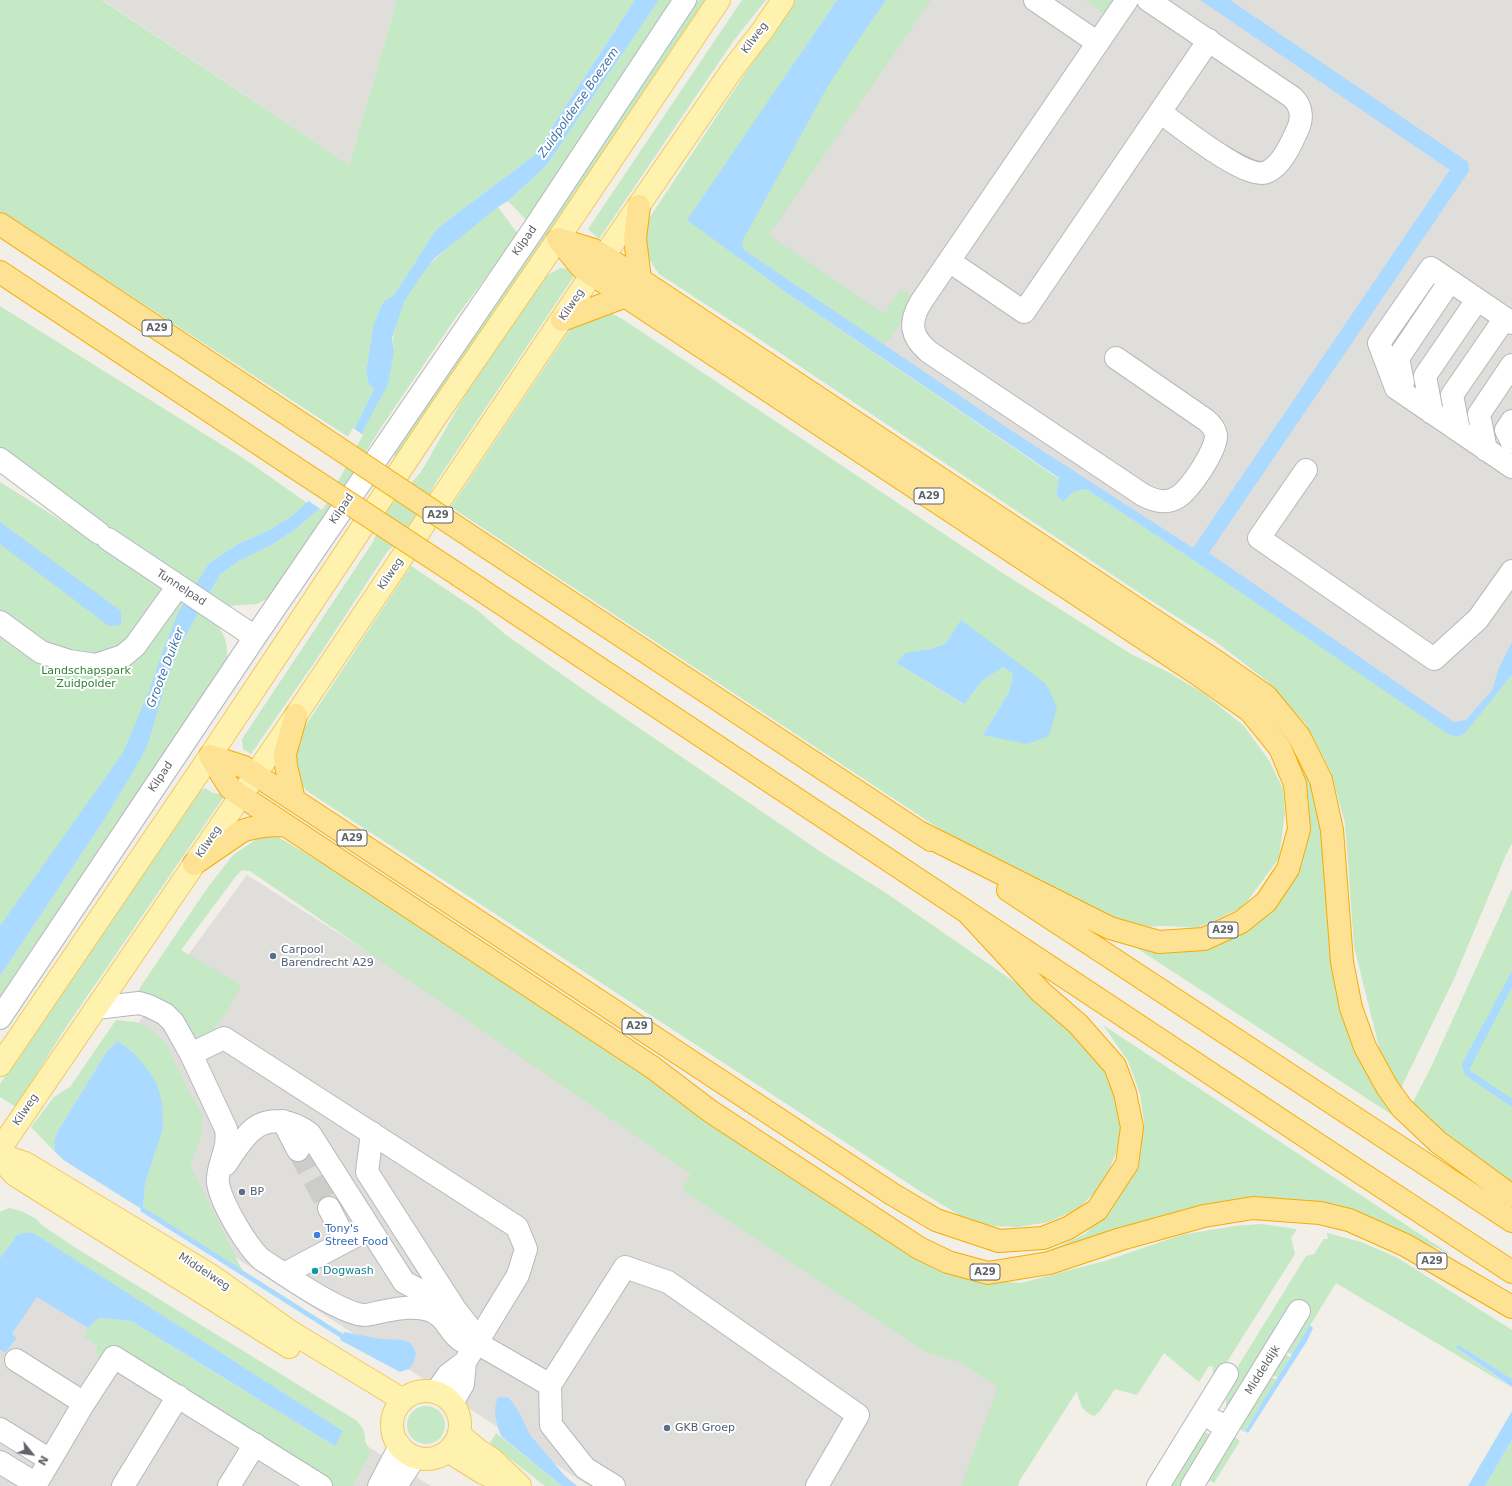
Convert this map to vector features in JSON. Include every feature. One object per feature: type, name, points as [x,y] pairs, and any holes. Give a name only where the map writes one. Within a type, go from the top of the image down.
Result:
[{"type":"highway","points":[[639,206],[635,238],[640,280]]},
{"type":"highway","name":"A29","points":[[0,224],[482,544],[1512,1221]]},
{"type":"highway","name":"A29","points":[[558,239],[594,250],[604,256],[1210,657],[1266,696],[1299,736],[1321,780],[1332,830],[1342,962],[1351,1008],[1365,1047],[1387,1087],[1402,1108],[1438,1142],[1512,1196]]},
{"type":"highway","name":"A29","points":[[558,239],[581,267],[1189,668],[1250,711],[1280,748],[1295,784],[1299,829],[1288,869],[1266,902],[1241,922],[1204,939],[1158,942],[1110,928],[919,832]]},
{"type":"highway","name":"A29","points":[[0,272],[1512,1272]]},
{"type":"highway","points":[[562,320],[626,296]]},
{"type":"highway","points":[[294,800],[286,766],[285,754],[296,715]]},
{"type":"highway","name":"A29","points":[[210,756],[244,767],[255,774],[892,1194],[936,1220],[999,1241],[1043,1238],[1068,1228],[1098,1210],[1127,1164],[1132,1127],[1125,1093],[1115,1066],[1078,1024],[1040,992],[967,912]]},
{"type":"highway","name":"A29","points":[[210,756],[230,788],[240,795],[652,1067],[710,1111],[919,1248],[948,1262],[988,1273],[1048,1263],[1121,1239],[1204,1216],[1253,1208],[1297,1211],[1320,1213],[1349,1220],[1405,1245],[1512,1307]]},
{"type":"highway","points":[[194,864],[242,831],[269,825],[284,825]]},
{"type":"main road","points":[[0,1065],[210,756],[432,421],[558,239],[719,0]]},
{"type":"main road","name":"Kilweg","points":[[0,1149],[296,715],[604,256],[732,70],[762,31],[783,0]]},
{"type":"main road","name":"Middelweg","points":[[0,1156],[15,1175],[399,1407]]},
{"type":"main road","points":[[424,1391],[444,1398],[458,1412],[460,1423],[453,1443],[438,1457],[426,1459],[407,1452],[394,1436],[392,1425],[399,1407],[413,1394],[424,1391]]},
{"type":"main road","points":[[453,1443],[483,1473],[514,1486]]},
{"type":"main road","points":[[453,1443],[478,1450],[492,1458],[520,1486]]},
{"type":"street","name":"Kilpad","points":[[0,1018],[255,637],[535,227],[685,0]]},
{"type":"street","points":[[1035,0],[1098,43]]},
{"type":"street","points":[[1116,358],[1206,420],[1215,430],[1215,444],[1210,456],[1193,481],[1178,497],[1163,502],[1150,499],[1143,495],[923,346],[914,334],[912,325],[913,317],[921,302],[1127,0]]},
{"type":"street","points":[[1148,0],[1287,93],[1299,104],[1301,115],[1298,130],[1284,155],[1272,168],[1267,172],[1262,173],[1250,171],[1227,159],[1160,112]]},
{"type":"street","points":[[949,261],[1024,312],[1208,40]]},
{"type":"street","points":[[1459,432],[1452,395],[1508,321],[1450,281],[1398,358],[1405,394],[1459,432],[1512,467]]},
{"type":"street","points":[[1432,413],[1425,376],[1477,300]]},
{"type":"street","points":[[1486,450],[1479,414],[1512,366]]},
{"type":"street","points":[[1512,421],[1506,430],[1512,442]]},
{"type":"street","name":"Tunnelpad","points":[[0,459],[104,536],[255,637]]},
{"type":"street","points":[[1306,470],[1259,538],[1434,659],[1478,619],[1512,571]]},
{"type":"street","points":[[0,622],[41,652],[69,661],[96,665],[123,656],[135,646],[183,589]]},
{"type":"street","points":[[96,1008],[139,1003],[159,1010],[172,1022],[191,1054],[226,1129],[228,1139],[219,1172],[219,1190],[253,1252],[261,1259],[335,1305],[359,1315],[410,1308],[430,1311],[440,1316],[455,1335],[463,1341],[477,1342],[550,1385]]},
{"type":"street","points":[[191,1054],[224,1038],[517,1227],[526,1249],[518,1275],[465,1362],[463,1384],[444,1398]]},
{"type":"street","points":[[218,1183],[231,1157],[250,1132],[262,1125],[283,1121],[294,1123],[310,1134],[404,1282],[455,1309]]},
{"type":"street","points":[[283,1121],[298,1150]]},
{"type":"street","points":[[372,1133],[367,1172],[455,1309],[469,1327],[477,1342]]},
{"type":"street","points":[[284,1274],[354,1237],[328,1208]]},
{"type":"street","points":[[614,1486],[585,1468],[551,1425],[550,1385],[625,1266],[668,1282],[858,1414],[817,1486]]},
{"type":"street","name":"Middeldijk","points":[[1192,1486],[1299,1311]]},
{"type":"street","points":[[0,1462],[36,1484],[114,1356],[321,1486]]},
{"type":"street","points":[[16,1360],[84,1403]]},
{"type":"street","points":[[1158,1486],[1227,1374]]},
{"type":"street","points":[[123,1486],[178,1396]]},
{"type":"street","points":[[1202,1414],[1227,1428]]},
{"type":"street","points":[[0,1429],[50,1460]]},
{"type":"street","points":[[229,1486],[255,1444]]},
{"type":"street","points":[[379,1486],[407,1452]]},
{"type":"street","points":[[396,1486],[407,1452]]},
{"type":"shaded area","points":[[103,0],[397,0],[349,165]]},
{"type":"shaded area","points":[[882,0],[1512,0],[1512,662],[1470,743],[733,246],[820,89]]},
{"type":"shaded area","points":[[247,875],[1034,1375],[989,1486],[589,1486],[170,1215],[132,1031]]},
{"type":"shaded area","points":[[37,1296],[88,1328],[343,1431],[431,1486],[0,1486],[0,1350],[5,1353],[17,1338],[12,1334]]},
{"type":"green space","points":[[0,0],[102,0],[349,165],[397,0],[635,0],[559,116],[536,154],[440,226],[394,295],[383,302],[373,326],[366,373],[369,385],[374,389],[350,438],[0,211]]},
{"type":"green space","points":[[659,0],[677,0],[528,222],[508,201],[546,166]]},
{"type":"green space","points":[[698,0],[709,0],[398,458],[390,452]]},
{"type":"green space","points":[[742,0],[766,0],[734,40],[599,239],[588,229]]},
{"type":"green space","points":[[794,0],[837,0],[688,220],[791,296],[1059,479],[1056,495],[1063,502],[1073,492],[1086,489],[1202,566],[1465,733],[1512,675],[1512,843],[1454,979],[1401,1088],[1381,1055],[1354,946],[1345,823],[1331,772],[1306,724],[1267,681],[1215,641],[1147,598],[659,274],[647,256],[644,240],[646,223]]},
{"type":"green space","points":[[886,0],[931,0],[769,235],[884,314],[901,289],[917,299],[885,345],[744,250],[742,245],[743,240],[828,86]]},
{"type":"green space","points":[[1085,0],[1116,0],[1104,14]]},
{"type":"green space","points":[[498,207],[518,234],[454,320],[382,426],[324,518],[272,596],[257,604],[227,606],[209,595],[220,575],[239,561],[275,543],[296,529],[323,505],[394,352],[393,338],[399,316],[415,283],[427,268],[454,242]]},
{"type":"green space","points":[[560,268],[569,269],[576,273],[436,482],[412,528],[387,552],[316,660],[251,754],[243,749],[242,739],[373,542],[386,511],[421,472],[464,397],[546,276]]},
{"type":"green space","points":[[0,306],[246,460],[307,503],[293,515],[269,530],[238,544],[209,563],[196,585],[189,581],[13,461],[0,448]]},
{"type":"green space","points":[[611,313],[624,320],[1001,572],[1131,654],[1168,672],[1203,693],[1244,726],[1270,762],[1283,789],[1285,812],[1279,858],[1243,907],[1197,928],[1169,926],[1121,927],[999,868],[451,507],[573,325]],"holes":[[[961,620],[1057,707],[983,735],[1009,692],[1013,674],[1003,667],[982,681],[963,704],[896,663],[945,644]]]},
{"type":"green space","name":"Landschapspark Zuidpolder","points":[[0,482],[187,600],[176,657],[182,642],[200,610],[213,621],[222,632],[227,646],[227,664],[0,1005],[0,976],[104,820],[0,944]]},
{"type":"green space","points":[[411,566],[477,610],[506,635],[604,704],[824,854],[886,893],[1061,1014],[1112,1078],[1123,1115],[1119,1145],[1104,1183],[1079,1208],[1049,1222],[1018,1227],[994,1226],[966,1219],[923,1193],[307,791],[300,783],[293,753],[300,734]]},
{"type":"green space","points":[[1302,764],[1311,785],[1322,829],[1335,960],[1406,1124],[1129,943],[1173,951],[1289,883],[1297,765]]},
{"type":"green space","points":[[205,788],[213,793],[225,795],[66,1027],[16,1107],[0,1097],[0,1084],[195,794]]},
{"type":"green space","points":[[268,831],[391,904],[985,1280],[1021,1283],[1108,1260],[1181,1235],[1234,1226],[1261,1224],[1297,1229],[1291,1238],[1295,1254],[1213,1384],[1213,1367],[1209,1366],[1199,1382],[1164,1353],[1137,1395],[1115,1389],[1100,1411],[1094,1416],[1086,1412],[1080,1403],[1077,1391],[1020,1480],[1018,1486],[961,1486],[998,1387],[960,1362],[927,1353],[682,1190],[691,1174],[250,871],[242,870],[236,876],[181,950],[241,985],[227,1011],[216,1027],[209,1033],[200,1037],[191,1038],[135,997],[206,890],[232,856]]},
{"type":"green space","points":[[1512,889],[1512,1184],[1427,1123],[1412,1104],[1432,1065]]},
{"type":"green space","points":[[116,1020],[136,1022],[151,1030],[166,1043],[187,1088],[203,1116],[200,1140],[190,1165],[244,1274],[143,1210],[145,1184],[163,1128],[157,1084],[133,1052],[118,1041],[107,1051],[59,1129],[54,1140],[55,1152],[31,1127],[54,1097],[70,1087]]},
{"type":"green space","points":[[1103,1025],[1450,1254],[1387,1226],[1318,1205],[1048,1251],[1085,1234],[1106,1213],[1139,1157],[1144,1122],[1140,1094],[1128,1061]]},
{"type":"green space","points":[[9,1208],[21,1211],[35,1218],[43,1226],[76,1248],[357,1421],[363,1429],[365,1441],[370,1451],[369,1456],[353,1486],[335,1486],[118,1348],[111,1347],[102,1359],[96,1352],[97,1345],[84,1337],[88,1328],[99,1318],[131,1321],[334,1446],[343,1431],[28,1232],[17,1235],[0,1258],[0,1212]]},
{"type":"green space","points":[[1327,1233],[1361,1242],[1396,1257],[1512,1330],[1512,1379],[1459,1345],[1455,1347],[1512,1388],[1336,1283],[1292,1355],[1281,1348],[1230,1411],[1226,1408],[1226,1399],[1229,1394],[1232,1376],[1306,1256],[1314,1254],[1324,1239],[1328,1239]]},
{"type":"green space","points":[[1279,1351],[1290,1357],[1278,1378],[1267,1371]]},
{"type":"green space","points":[[1265,1374],[1277,1380],[1244,1432],[1236,1426]]},
{"type":"green space","points":[[422,1406],[430,1406],[440,1411],[444,1418],[444,1432],[440,1439],[430,1444],[422,1444],[412,1439],[410,1436],[407,1429],[407,1421],[412,1411],[415,1409]]},
{"type":"green space","points":[[1204,1432],[1212,1437],[1189,1486],[1168,1486]]},
{"type":"green space","points":[[496,1433],[562,1486],[545,1486],[490,1443]]},
{"type":"green space","points":[[1230,1434],[1240,1441],[1214,1483],[1204,1477]]},
{"type":"green space","points":[[1512,1440],[1512,1486],[1485,1486]]},
{"type":"water","points":[[635,0],[659,0],[546,166],[508,201],[498,207],[435,258],[418,280],[404,302],[392,338],[394,352],[388,384],[323,505],[296,529],[275,543],[239,561],[220,575],[182,642],[166,682],[148,744],[137,765],[104,820],[0,976],[0,926],[123,753],[149,691],[178,613],[209,563],[238,544],[269,530],[293,515],[315,495],[350,438],[374,389],[369,385],[366,373],[373,326],[383,302],[394,295],[440,226],[536,154],[559,116]]},
{"type":"water","points":[[837,0],[886,0],[828,86],[743,240],[742,245],[744,250],[1009,429],[1193,548],[1450,170],[1200,0],[1230,0],[1468,162],[1469,171],[1209,553],[1454,722],[1466,720],[1492,690],[1499,668],[1512,642],[1512,675],[1465,733],[1458,737],[1448,734],[1202,566],[1086,489],[1073,492],[1063,502],[1056,495],[1059,478],[791,296],[687,220]]},
{"type":"water","points":[[0,522],[121,611],[121,625],[109,626],[0,544]]},
{"type":"water","points":[[961,620],[1046,684],[1057,707],[1049,736],[1027,744],[983,735],[1009,692],[1013,674],[1003,667],[982,681],[964,704],[896,663],[906,653],[930,649],[945,644]]},
{"type":"water","points":[[1512,971],[1512,987],[1469,1070],[1512,1099],[1512,1107],[1465,1075],[1462,1064]]},
{"type":"water","points":[[118,1041],[133,1052],[148,1070],[157,1084],[162,1103],[163,1128],[145,1184],[143,1210],[65,1161],[55,1152],[54,1140],[59,1129],[107,1051]]},
{"type":"water","points":[[28,1232],[35,1234],[343,1431],[335,1446],[131,1321],[99,1318],[88,1328],[37,1297],[12,1334],[17,1338],[5,1353],[0,1350],[0,1258],[17,1235]]},
{"type":"water","points":[[1310,1325],[1313,1328],[1307,1341],[1248,1433],[1245,1431]]},
{"type":"water","points":[[344,1332],[381,1339],[402,1340],[411,1343],[416,1353],[414,1362],[409,1369],[400,1372],[340,1340]]},
{"type":"water","points":[[1459,1345],[1512,1379],[1512,1387],[1455,1347]]},
{"type":"water","points":[[498,1398],[509,1398],[519,1412],[531,1436],[565,1476],[577,1486],[562,1486],[502,1437],[498,1429],[495,1407]]},
{"type":"water","points":[[1512,1411],[1512,1440],[1485,1486],[1468,1486]]},
{"type":"pier","points":[[353,428],[363,435],[322,510],[307,500],[314,494]]},
{"type":"waterway","points":[[143,1210],[342,1336]]},
{"type":"tunnel","points":[[298,1150],[329,1208]]},
{"type":"place","name":"Carpool Barendrecht A29","points":[[273,956]]},
{"type":"place","name":"BP","points":[[242,1192]]},
{"type":"place","name":"Tony's Street Food","points":[[317,1235]]},
{"type":"place","name":"Dogwash","points":[[315,1271]]},
{"type":"place","name":"GKB Groep","points":[[667,1428]]},
{"type":"water label","name":"Zuidpolderse Boezem","points":[[579,103]]},
{"type":"water label","name":"Groote Duiker","points":[[166,668]]}]
